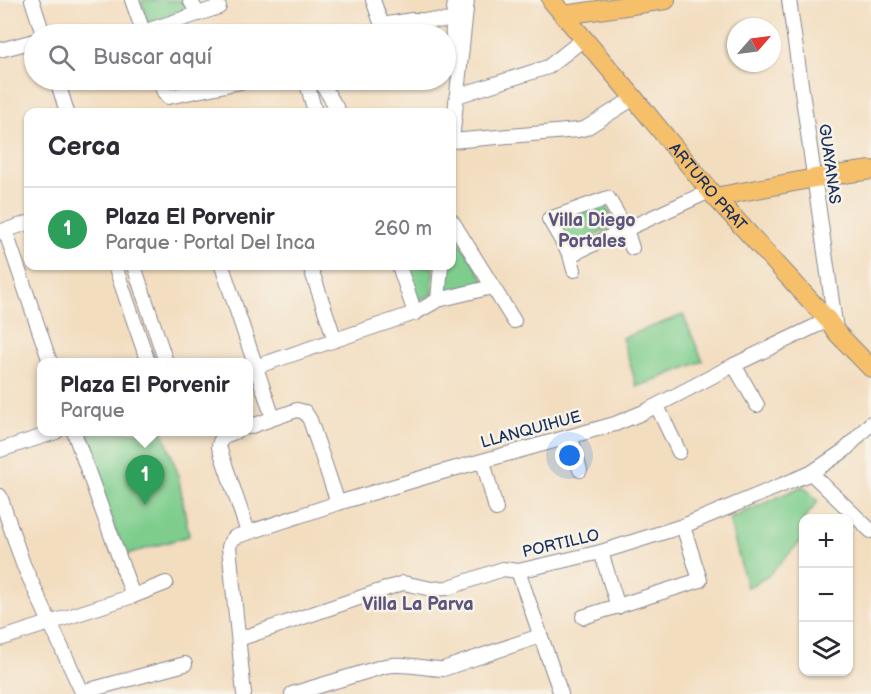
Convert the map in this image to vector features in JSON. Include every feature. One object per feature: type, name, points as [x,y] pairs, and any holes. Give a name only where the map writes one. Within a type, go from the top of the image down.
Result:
[{"type":"main road","name":"ARTURO PRAT","points":[[551,0],[585,38],[712,195],[871,368]]},
{"type":"main road","points":[[564,15],[666,0]]},
{"type":"main road","points":[[712,195],[871,170]]},
{"type":"street","points":[[32,0],[40,24]]},
{"type":"street","points":[[132,0],[140,24]]},
{"type":"street","points":[[190,0],[198,14]]},
{"type":"street","points":[[373,0],[381,24]]},
{"type":"street","points":[[455,0],[459,21],[455,108]]},
{"type":"street","points":[[459,21],[467,0]]},
{"type":"street","name":"GUAYANAS","points":[[789,0],[815,178],[832,326]]},
{"type":"street","points":[[169,24],[219,7]]},
{"type":"street","points":[[400,24],[412,20],[459,21]]},
{"type":"street","points":[[457,96],[548,67],[585,38]]},
{"type":"street","points":[[0,50],[24,44]]},
{"type":"street","points":[[60,90],[66,108]]},
{"type":"street","points":[[164,90],[168,97],[202,90]]},
{"type":"street","points":[[309,90],[314,108]]},
{"type":"street","points":[[326,90],[337,108]]},
{"type":"street","points":[[456,140],[578,130],[586,128],[634,98]]},
{"type":"street","points":[[570,255],[626,229],[712,195]]},
{"type":"street","points":[[574,270],[570,255],[549,219],[608,198],[626,229],[632,248]]},
{"type":"street","points":[[24,223],[3,231],[48,358]]},
{"type":"street","points":[[456,228],[514,321]]},
{"type":"street","points":[[116,270],[146,358]]},
{"type":"street","points":[[135,270],[164,358]]},
{"type":"street","points":[[223,270],[249,358]]},
{"type":"street","points":[[311,270],[335,340]]},
{"type":"street","points":[[400,270],[415,313]]},
{"type":"street","points":[[438,300],[441,270]]},
{"type":"street","points":[[253,368],[415,313],[438,300],[492,287]]},
{"type":"street","name":"LLANQUIHUE","points":[[239,639],[229,547],[235,537],[338,503],[615,424],[657,406],[734,365],[832,326]]},
{"type":"street","points":[[734,365],[757,405]]},
{"type":"street","points":[[253,370],[273,418]]},
{"type":"street","points":[[657,406],[679,452]]},
{"type":"street","points":[[253,426],[297,410],[305,412],[310,420],[338,503]]},
{"type":"street","name":"PORTILLO","points":[[239,639],[404,583],[432,589],[447,588],[502,569],[518,571],[601,552],[683,526],[811,472],[844,450],[871,423]]},
{"type":"street","points":[[0,450],[44,436]]},
{"type":"street","points":[[75,436],[133,596]]},
{"type":"street","points":[[226,436],[219,443],[219,447],[248,532]]},
{"type":"street","points":[[571,437],[580,470]]},
{"type":"street","points":[[483,461],[496,509]]},
{"type":"street","points":[[811,472],[871,531]]},
{"type":"street","points":[[0,496],[23,564],[83,693],[185,664]]},
{"type":"street","points":[[583,617],[700,580],[683,526]]},
{"type":"street","points":[[601,552],[618,607]]},
{"type":"street","points":[[518,571],[561,694]]},
{"type":"street","points":[[0,639],[166,583]]},
{"type":"street","points":[[292,694],[397,664],[443,669],[540,636]]},
{"type":"street","points":[[239,639],[244,694]]},
{"type":"green space","points":[[141,0],[183,0],[188,9],[148,23]]},
{"type":"green space","points":[[605,203],[616,226],[570,247],[554,220]]},
{"type":"green space","points":[[456,236],[485,281],[445,295],[447,270],[456,270]]},
{"type":"green space","points":[[405,270],[433,270],[433,295],[415,301]]},
{"type":"green space","points":[[683,315],[703,361],[637,387],[622,338]]},
{"type":"green space","points":[[83,436],[164,436],[178,474],[189,536],[124,555]]},
{"type":"green space","points":[[803,486],[818,501],[808,514],[799,514],[799,543],[767,577],[747,588],[729,519]]},
{"type":"place","name":"Plaza El Porvenir","points":[[145,505]]},
{"type":"district","name":"Villa Diego Portales","points":[[592,230]]},
{"type":"district","name":"Villa La Parva","points":[[418,604]]}]
